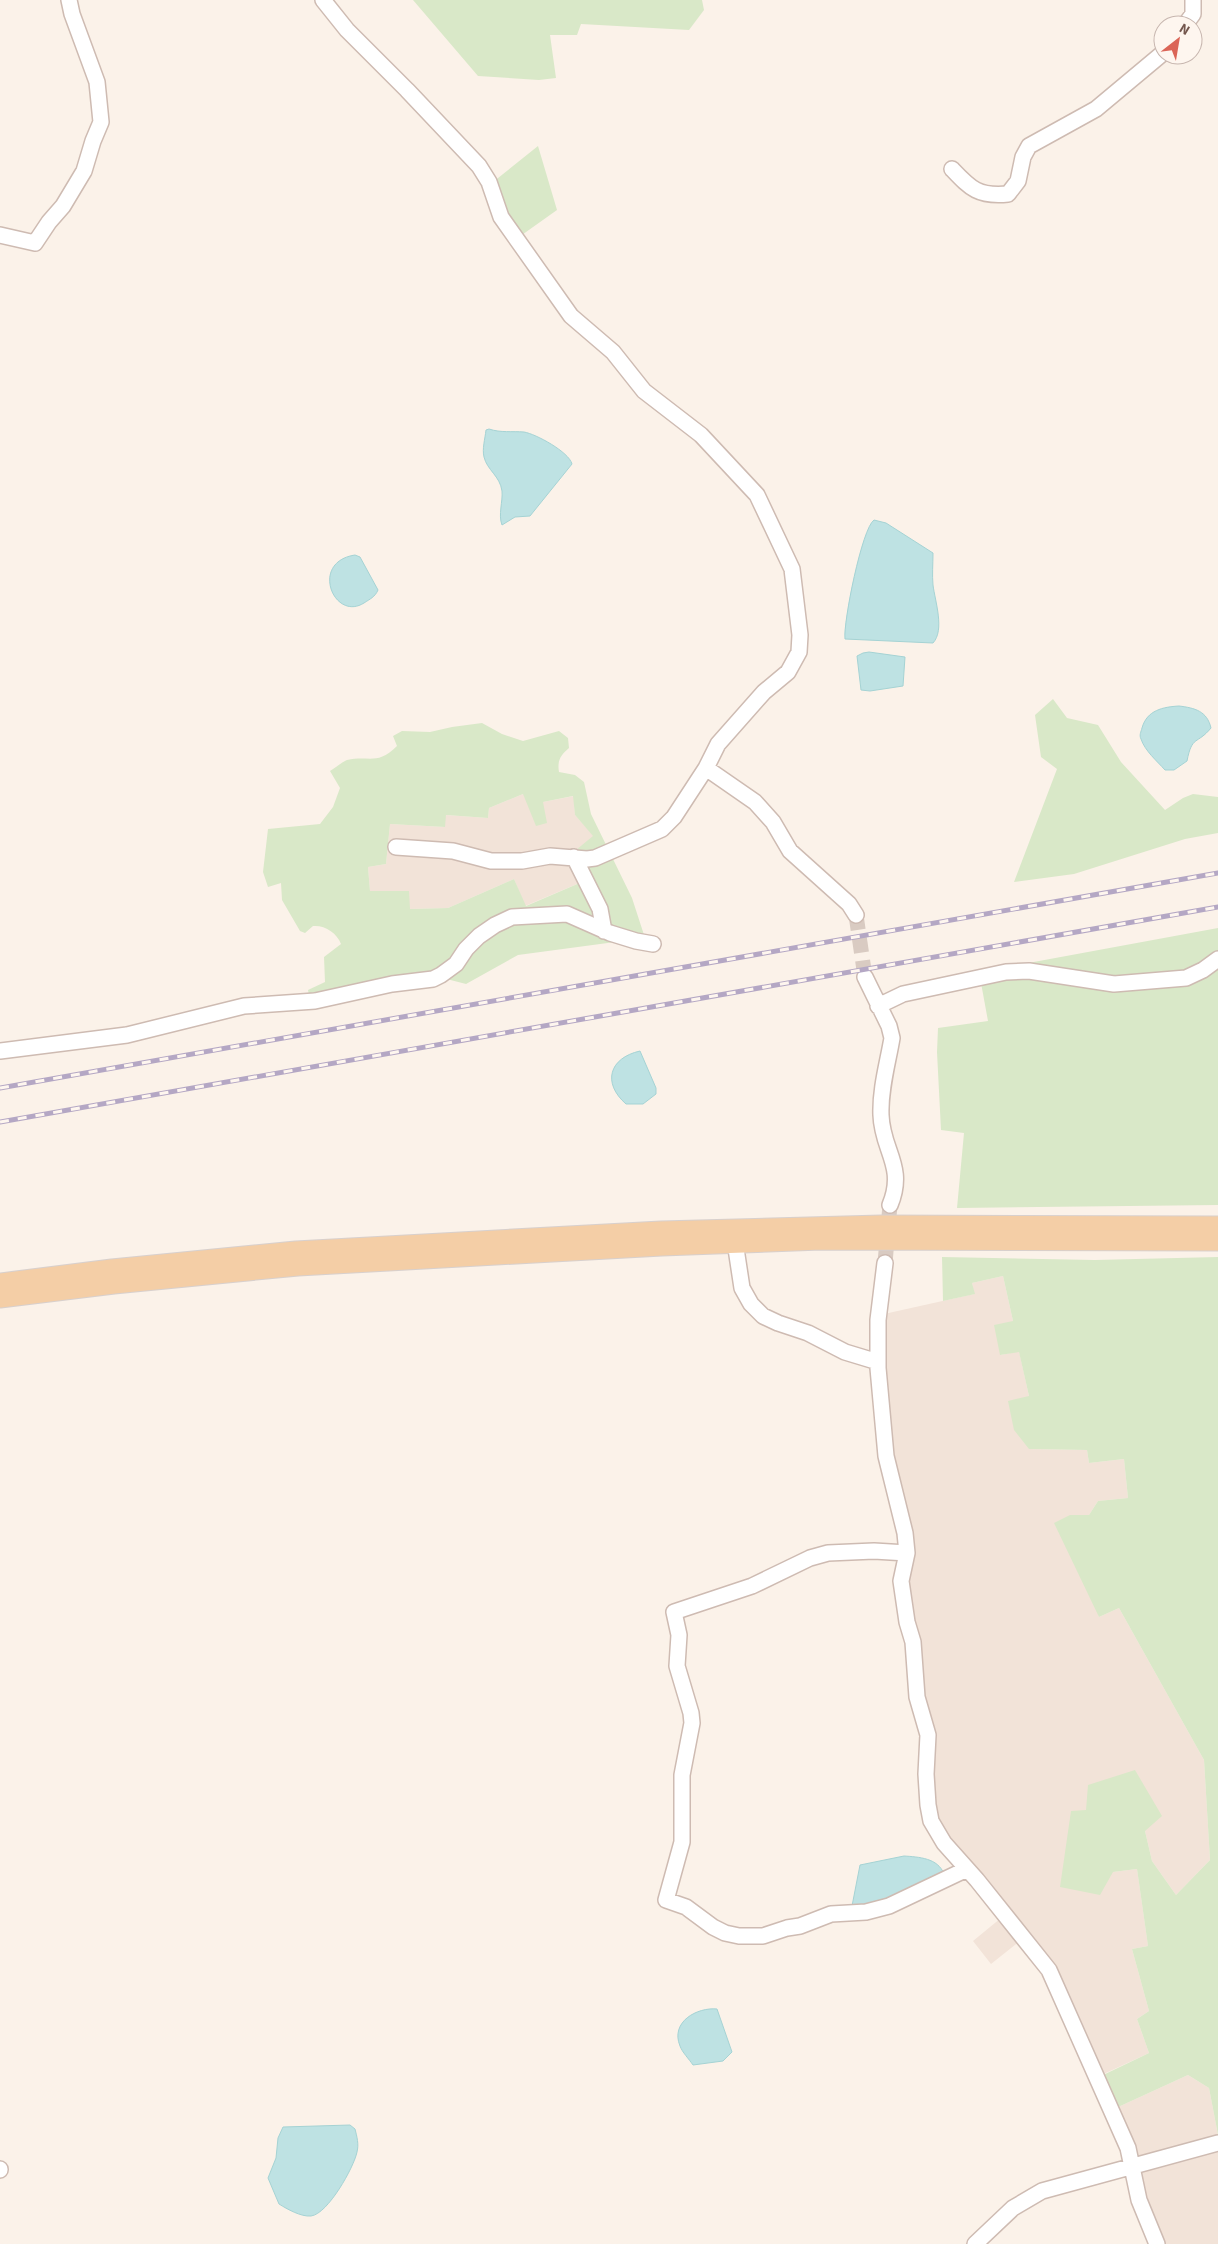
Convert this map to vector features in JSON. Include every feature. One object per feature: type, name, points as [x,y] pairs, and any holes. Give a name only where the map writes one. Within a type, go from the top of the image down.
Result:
[{"type":"main road","points":[[0,1283],[112,1269],[296,1251],[661,1231],[855,1225],[1218,1226]]},
{"type":"main road","points":[[0,1298],[114,1284],[298,1266],[411,1258],[736,1242],[881,1240],[1218,1241]]},
{"type":"street","points":[[0,235],[35,243],[48,222],[63,206],[84,171],[93,141],[102,122],[97,82],[69,0]]},
{"type":"street","points":[[323,0],[347,30],[479,166],[489,182],[500,217],[571,316],[613,352],[644,391],[701,435],[757,495],[792,568],[800,635],[798,652],[788,672],[764,692],[718,744],[706,768],[674,817],[662,829],[595,858],[550,856],[522,861],[491,862],[453,851],[396,847]]},
{"type":"street","points":[[1192,15],[1194,0]]},
{"type":"street","points":[[952,169],[972,189],[999,195],[1008,194],[1018,181],[1023,157],[1029,146],[1096,109],[1153,61]]},
{"type":"street","points":[[706,768],[760,807],[773,822],[790,851],[849,904],[856,915]]},
{"type":"street","points":[[574,857],[600,909],[604,931]]},
{"type":"street","points":[[0,1051],[127,1034],[167,1026],[244,1006],[316,1001],[392,984],[432,979],[456,964],[466,949],[479,936],[495,925],[512,917],[567,914],[604,931],[653,944]]},
{"type":"street","points":[[878,1006],[903,994],[1006,972],[1029,971],[1114,984],[1186,978],[1203,970],[1218,959]]},
{"type":"street","points":[[864,978],[889,1026],[892,1038],[881,1114],[896,1173],[896,1189],[890,1205]]},
{"type":"street","points":[[736,1242],[742,1288],[756,1310],[770,1320],[808,1333],[845,1352],[878,1362]]},
{"type":"street","points":[[885,1263],[878,1320],[878,1362],[886,1456],[905,1533],[907,1553],[902,1581],[907,1622],[913,1642],[916,1697],[928,1735],[926,1774],[928,1805],[934,1828],[944,1844],[967,1869],[1049,1970],[1128,2148],[1134,2167],[1139,2200],[1157,2244]]},
{"type":"street","points":[[907,1553],[874,1551],[810,1558],[752,1586],[674,1612],[679,1635],[677,1666],[692,1712],[692,1723],[682,1775],[682,1842],[666,1900],[686,1907],[713,1928],[725,1934],[763,1936],[800,1926],[831,1914],[866,1912],[889,1906],[967,1869]]},
{"type":"street","points":[[975,2244],[1006,2214],[1030,2197],[1054,2187],[1218,2143]]},
{"type":"shaded area","points":[[523,794],[543,802],[574,796],[575,815],[594,836],[589,879],[525,906],[514,879],[448,908],[409,909],[370,891],[368,867],[386,864],[390,824],[445,827],[445,815],[488,818],[489,808]]},
{"type":"shaded area","points":[[1003,1276],[1013,1321],[1001,1355],[1019,1351],[1029,1396],[1029,1449],[1087,1450],[1089,1463],[1124,1459],[1128,1498],[1098,1501],[1089,1515],[1070,1515],[1099,1617],[1119,1608],[1204,1760],[1210,1860],[1176,1895],[1152,1861],[1135,1770],[1113,1872],[1137,1869],[1148,1946],[1132,1949],[1149,2011],[1137,2019],[1149,2053],[1095,2078],[1051,1976],[1020,1941],[991,1964],[973,1941],[1001,1918],[935,1836],[903,1540],[883,1453],[884,1314],[974,1294],[972,1283]]},
{"type":"shaded area","points":[[1188,2075],[1209,2088],[1218,2135],[1218,2244],[1162,2244],[1139,2189],[1142,2168],[1116,2108]]},
{"type":"green space","points":[[413,0],[702,0],[704,10],[689,30],[581,24],[577,35],[550,35],[556,78],[539,80],[478,76]]},
{"type":"green space","points":[[538,146],[557,210],[519,237],[493,182]]},
{"type":"green space","points":[[1053,699],[1067,718],[1098,725],[1121,762],[1165,810],[1193,794],[1218,797],[1218,833],[1185,839],[1074,874],[1014,882],[1057,769],[1041,757],[1035,715]]},
{"type":"green space","points":[[482,723],[502,734],[523,741],[559,731],[568,738],[569,748],[560,758],[559,772],[575,775],[584,782],[591,814],[632,898],[645,938],[518,955],[466,984],[435,976],[309,995],[308,990],[325,982],[324,957],[341,944],[334,933],[326,928],[313,926],[305,933],[300,931],[282,900],[281,883],[268,887],[263,872],[268,829],[320,824],[333,807],[340,788],[330,771],[345,761],[373,759],[384,756],[397,746],[393,736],[402,731],[430,732]],"holes":[[[523,794],[536,826],[547,823],[543,802],[573,796],[575,815],[593,836],[576,850],[589,879],[526,906],[514,879],[448,908],[410,909],[409,891],[370,891],[368,867],[386,864],[390,824],[445,827],[446,815],[488,818],[489,808]]]},
{"type":"green space","points":[[1218,928],[1218,1205],[957,1208],[964,1133],[941,1130],[937,1052],[938,1028],[988,1021],[979,972]]},
{"type":"green space","points":[[942,1257],[1095,1260],[1218,1257],[1218,2135],[1209,2088],[1188,2075],[1116,2108],[1101,2076],[1149,2053],[1137,2019],[1149,2011],[1132,1949],[1148,1946],[1137,1869],[1113,1872],[1100,1895],[1060,1887],[1071,1811],[1086,1810],[1088,1785],[1135,1770],[1162,1816],[1145,1831],[1152,1861],[1176,1895],[1210,1860],[1204,1760],[1119,1608],[1099,1617],[1054,1523],[1070,1515],[1089,1515],[1098,1501],[1128,1498],[1124,1459],[1089,1463],[1087,1450],[1029,1449],[1014,1430],[1008,1401],[1029,1396],[1019,1352],[1000,1355],[994,1325],[1013,1321],[1003,1276],[972,1283],[975,1294],[943,1301]]},
{"type":"water","points":[[486,430],[524,432],[536,436],[559,449],[570,459],[572,464],[530,516],[515,517],[502,525],[500,517],[501,486],[488,466],[483,454]]},
{"type":"water","points":[[874,520],[886,523],[933,553],[933,585],[939,623],[937,637],[933,643],[845,639],[854,576],[864,540]]},
{"type":"water","points":[[355,555],[360,557],[378,590],[370,599],[353,607],[343,604],[336,598],[331,589],[330,578],[333,568],[341,560]]},
{"type":"water","points":[[869,652],[905,657],[903,686],[870,691],[861,690],[857,656]]},
{"type":"water","points":[[1179,706],[1200,711],[1207,718],[1211,728],[1193,744],[1187,761],[1174,770],[1165,770],[1145,748],[1140,734],[1144,722],[1152,713],[1167,707]]},
{"type":"water","points":[[640,1051],[656,1088],[656,1094],[643,1104],[626,1104],[618,1096],[614,1088],[612,1072],[621,1059]]},
{"type":"water","points":[[904,1856],[927,1859],[937,1865],[944,1874],[892,1902],[852,1906],[860,1865]]},
{"type":"water","points":[[717,2009],[732,2052],[723,2061],[693,2065],[680,2046],[678,2037],[682,2023],[687,2018],[701,2011]]},
{"type":"water","points":[[350,2125],[355,2129],[358,2143],[355,2159],[346,2178],[325,2207],[318,2213],[307,2216],[279,2204],[268,2178],[276,2158],[278,2138],[283,2127]]},
{"type":"tunnel","points":[[856,915],[865,977]]},
{"type":"tunnel","points":[[885,1263],[890,1205]]},
{"type":"railway","points":[[0,1088],[1218,873]]},
{"type":"railway","points":[[0,1122],[1218,907]]}]
